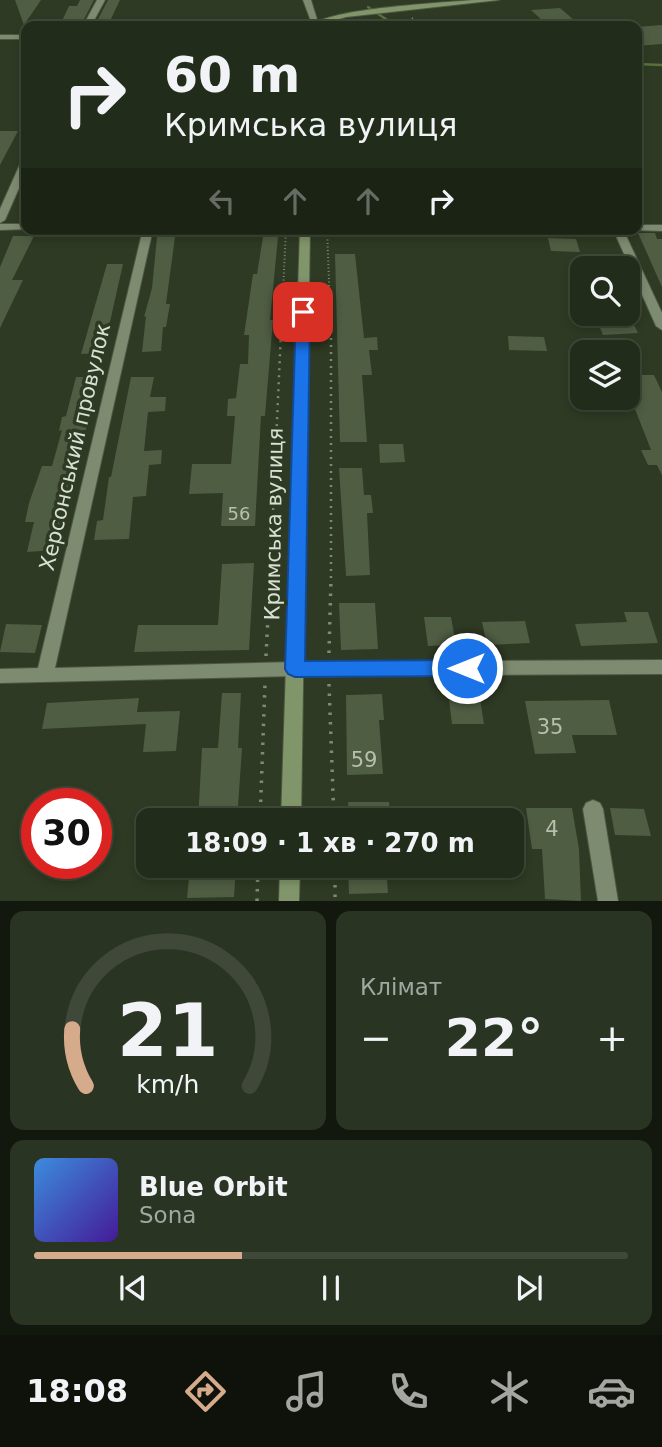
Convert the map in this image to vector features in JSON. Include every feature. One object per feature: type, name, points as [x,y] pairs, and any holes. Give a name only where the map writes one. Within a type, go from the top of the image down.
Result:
[{"type":"street","points":[[89,21],[101,0]]},
{"type":"street","points":[[307,0],[314,21]]},
{"type":"street","points":[[321,21],[356,14],[495,0]]},
{"type":"street","points":[[0,37],[21,37]]},
{"type":"street","points":[[0,220],[21,173]]},
{"type":"street","points":[[0,227],[21,227]]},
{"type":"street","points":[[642,228],[662,228]]},
{"type":"street","name":"Херсонський провулок","points":[[44,674],[147,235]]},
{"type":"street","name":"Кримська вулиця","points":[[291,808],[305,235]]},
{"type":"street","points":[[621,235],[662,326]]},
{"type":"street","points":[[0,676],[328,668],[662,667]]},
{"type":"street","points":[[593,809],[608,901]]},
{"type":"street","points":[[289,901],[290,878]]},
{"type":"path","points":[[260,808],[286,235]]},
{"type":"path","points":[[327,235],[331,325],[329,430],[332,541],[328,668],[333,808]]},
{"type":"path","points":[[257,901],[258,878]]},
{"type":"path","points":[[335,878],[335,901]]},
{"type":"building","points":[[15,0],[41,0],[27,21],[23,21]]},
{"type":"building","points":[[80,0],[94,0],[83,21],[62,21],[69,6],[77,6]]},
{"type":"building","points":[[108,0],[120,0],[110,21],[97,21]]},
{"type":"building","points":[[560,8],[574,20],[543,21],[531,10]]},
{"type":"building","points":[[662,25],[662,44],[642,46],[642,27]]},
{"type":"building","points":[[0,131],[18,131],[0,165]]},
{"type":"building","points":[[642,233],[655,233],[657,239],[662,239],[662,287],[639,235]]},
{"type":"building","points":[[13,236],[34,236],[12,280],[23,280],[0,328],[0,267]]},
{"type":"building","points":[[157,237],[175,237],[166,304],[170,304],[166,327],[163,327],[161,351],[142,352],[146,316],[144,317],[152,288]]},
{"type":"building","points":[[263,237],[278,237],[265,416],[261,416],[255,526],[221,526],[223,493],[189,494],[192,464],[231,464],[235,416],[227,416],[228,399],[236,398],[240,364],[248,364],[249,335],[244,335],[253,274],[257,274]]},
{"type":"building","points":[[548,238],[576,239],[580,252],[551,251]]},
{"type":"building","points":[[335,254],[355,254],[364,338],[377,337],[378,350],[369,350],[372,375],[362,375],[367,442],[340,442]]},
{"type":"building","points":[[107,264],[123,264],[103,353],[81,354]]},
{"type":"building","points":[[599,326],[634,326],[638,333],[603,335]]},
{"type":"building","points":[[508,336],[544,337],[547,351],[509,350]]},
{"type":"building","points":[[640,375],[654,375],[662,392],[662,475],[657,465],[648,465],[641,450],[651,450],[635,410],[640,410]]},
{"type":"building","points":[[76,377],[97,377],[86,430],[83,430],[68,486],[55,550],[27,552],[34,522],[25,522],[29,503],[42,466],[52,466],[62,430],[59,431],[62,417],[66,416]]},
{"type":"building","points":[[131,377],[154,377],[150,397],[166,397],[165,411],[148,412],[144,451],[162,450],[161,464],[149,465],[146,496],[133,497],[129,539],[94,540],[97,521],[103,520],[109,477]]},
{"type":"building","points":[[379,444],[403,444],[405,462],[380,463]]},
{"type":"building","points":[[339,468],[362,468],[364,495],[371,495],[373,513],[367,513],[370,575],[346,576]]},
{"type":"building","points":[[254,563],[249,650],[134,652],[138,625],[218,625],[222,564]]},
{"type":"building","points":[[339,603],[375,603],[378,649],[341,650]]},
{"type":"building","points":[[624,612],[648,612],[658,643],[581,646],[575,624],[627,622]]},
{"type":"building","points":[[424,617],[451,617],[456,645],[428,646]]},
{"type":"building","points":[[525,621],[530,643],[487,645],[482,622]]},
{"type":"building","points":[[6,624],[42,625],[35,653],[0,652]]},
{"type":"building","points":[[222,693],[241,693],[238,748],[242,748],[238,808],[199,808],[202,748],[218,748]]},
{"type":"building","points":[[382,694],[384,720],[379,720],[383,774],[347,775],[346,695]]},
{"type":"building","points":[[139,698],[137,712],[180,711],[176,751],[143,752],[146,724],[42,729],[47,703]]},
{"type":"building","points":[[480,699],[484,724],[452,724],[449,700]]},
{"type":"building","points":[[609,700],[617,735],[572,735],[576,753],[535,754],[525,701]]},
{"type":"building","points":[[348,802],[389,802],[390,808],[348,808]]},
{"type":"building","points":[[526,808],[572,808],[579,849],[581,901],[545,899],[542,849],[532,849]]},
{"type":"building","points":[[610,808],[644,809],[651,836],[615,835]]},
{"type":"building","points":[[189,878],[235,878],[234,897],[187,898]]},
{"type":"building","points":[[348,878],[387,878],[388,893],[349,894]]},
{"type":"waterway","points":[[368,7],[389,21]]},
{"type":"waterway","points":[[642,64],[662,65]]},
{"type":"route","points":[[303,312],[295,669],[467,668]]}]
